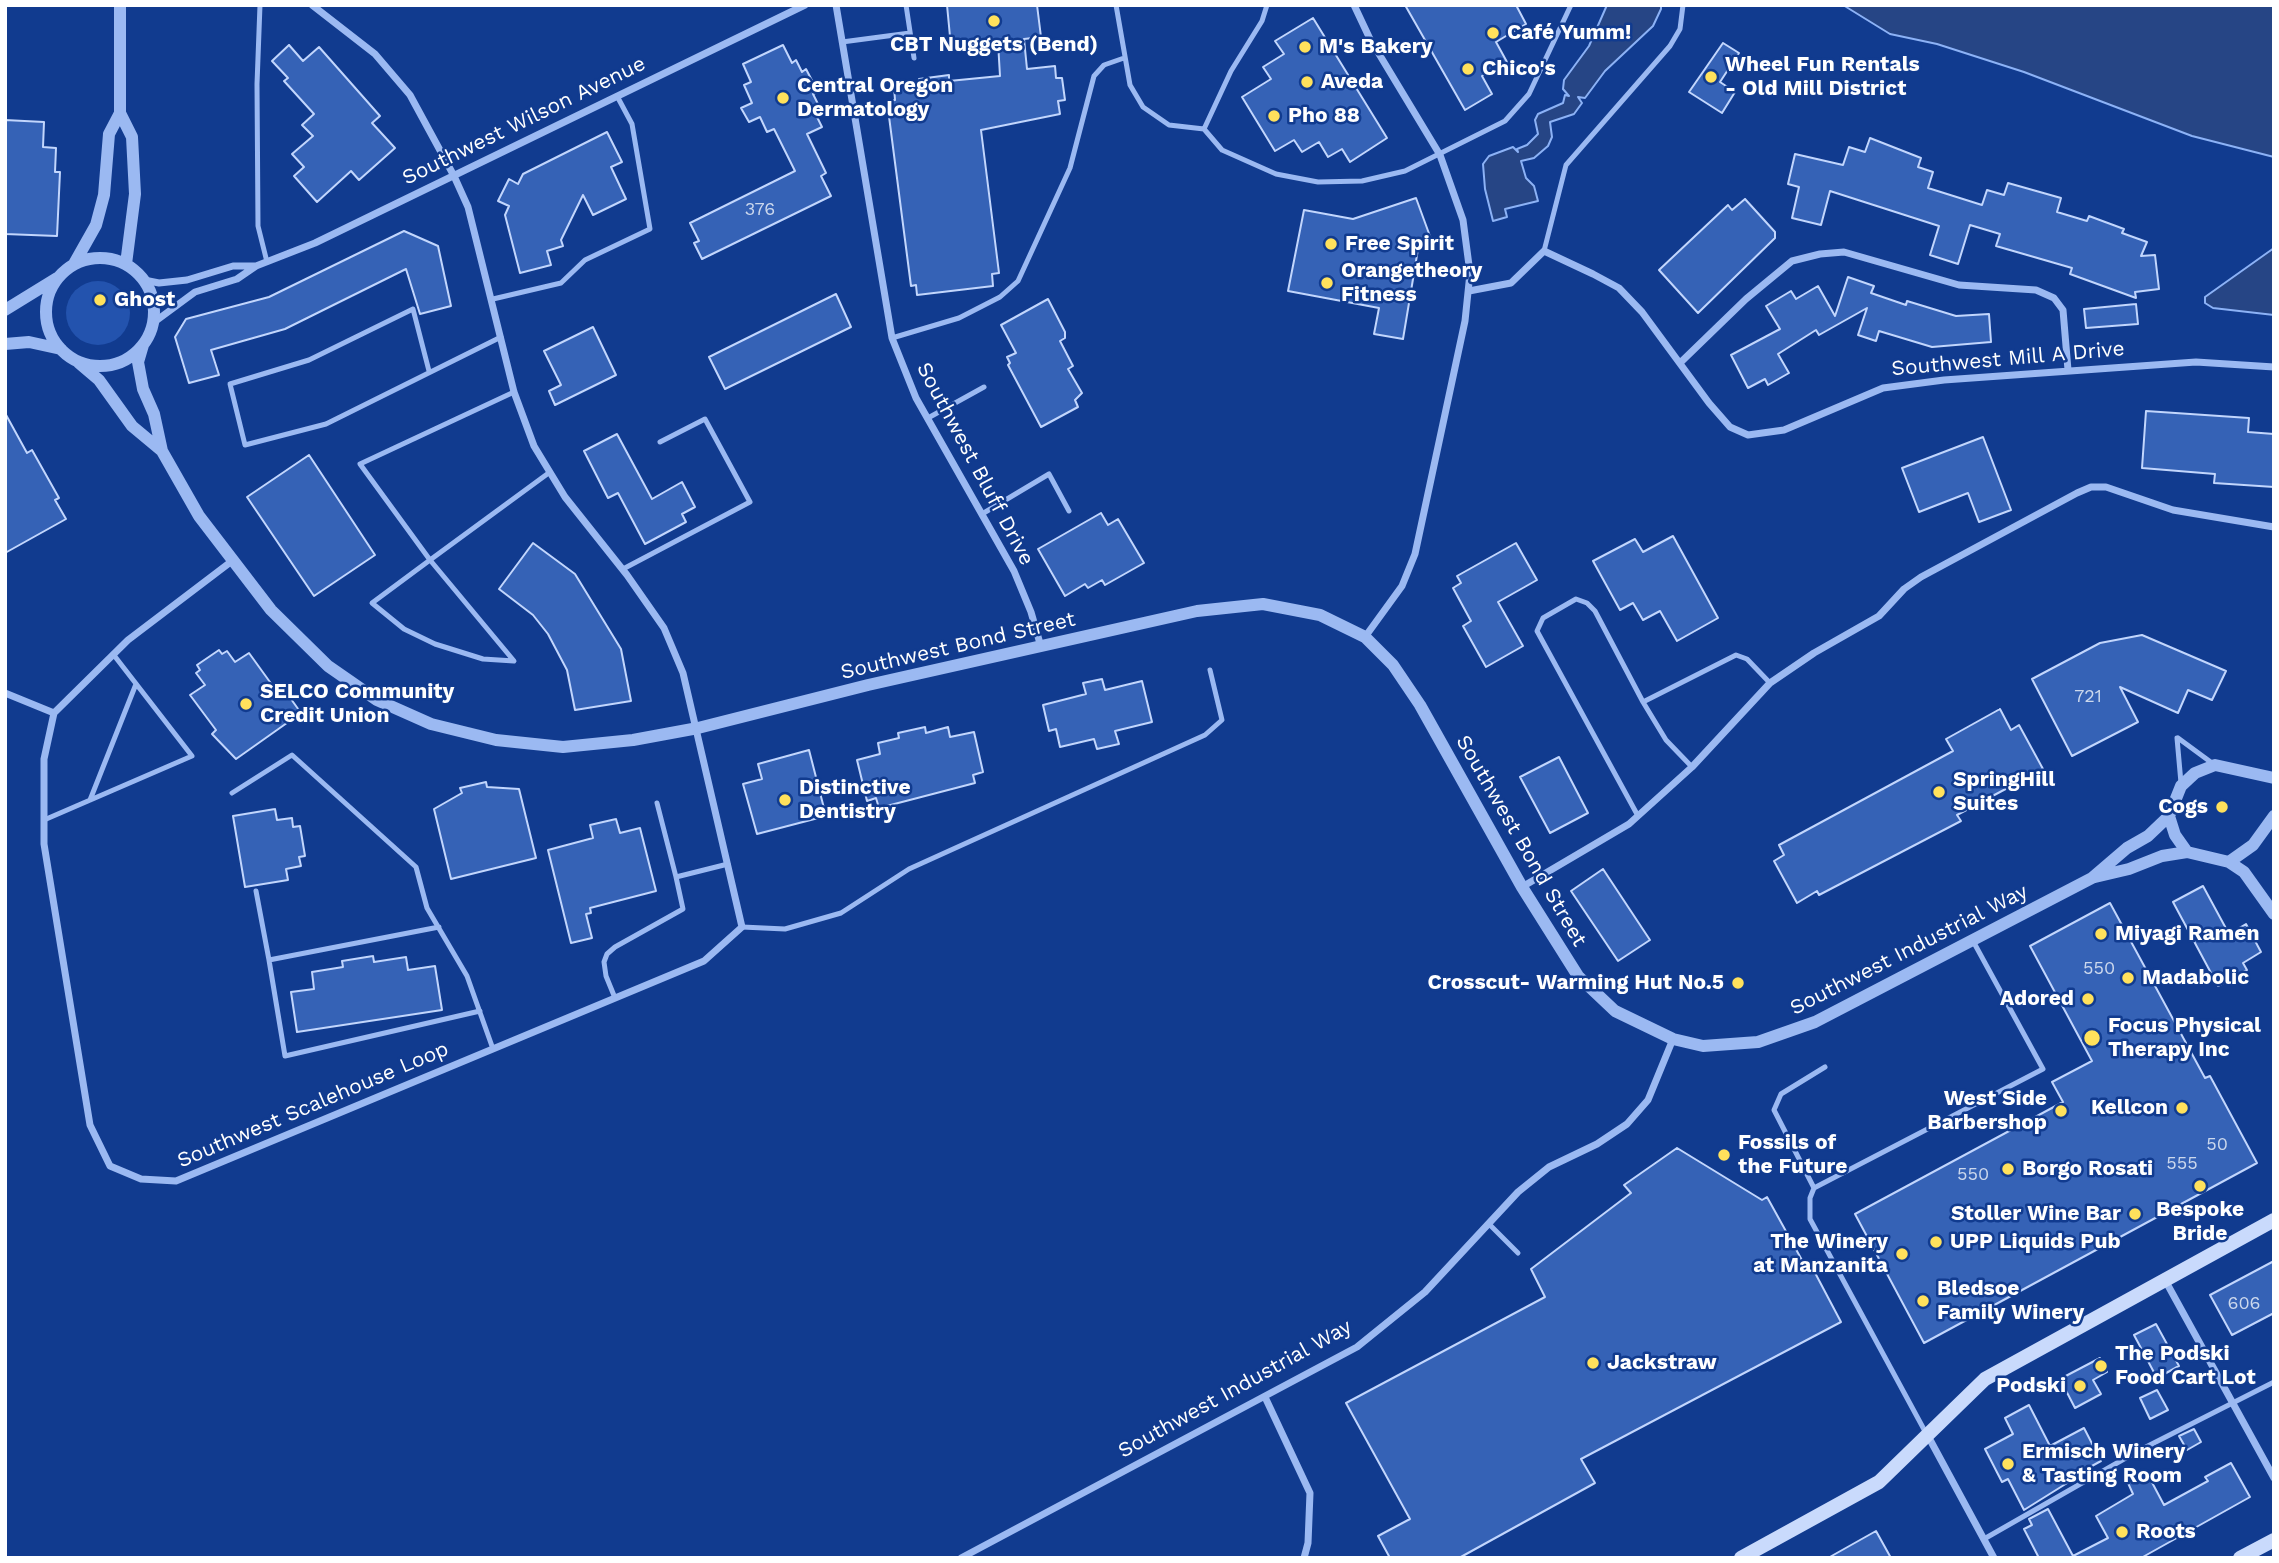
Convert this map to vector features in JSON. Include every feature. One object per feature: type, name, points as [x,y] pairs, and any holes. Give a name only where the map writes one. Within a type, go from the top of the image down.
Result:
[{"type":"main road","points":[[1741,1558],[1879,1482],[1985,1379],[2274,1220]]},
{"type":"main road","points":[[2240,1558],[2274,1540]]},
{"type":"street","points":[[120,5],[120,113],[132,137],[135,194],[126,264]]},
{"type":"street","points":[[312,5],[375,54],[410,95],[454,176],[468,207],[494,299],[514,392],[534,446],[565,497],[623,569],[664,628],[683,673],[698,728],[741,927]]},
{"type":"street","name":"Southwest Wilson Avenue","points":[[153,323],[195,292],[237,279],[256,266],[454,176],[806,5]]},
{"type":"street","name":"Southwest Bluff Drive","points":[[836,5],[892,338],[902,366],[928,418],[1018,581],[1031,612],[1041,648]]},
{"type":"street","points":[[1354,5],[1370,39],[1440,155],[1465,232],[1469,291],[1451,392],[1413,560],[1402,586],[1365,637]]},
{"type":"street","points":[[5,310],[60,276],[74,264],[96,225],[104,195],[109,134],[120,113]]},
{"type":"street","points":[[1469,291],[1511,283],[1544,251]]},
{"type":"street","name":"Southwest Mill A Drive","points":[[1544,251],[1619,288],[1681,362],[1730,427],[1748,435],[1784,430],[1883,388],[2068,370],[2196,362],[2274,367]]},
{"type":"street","points":[[1681,362],[1746,299],[1793,261],[1819,254],[1844,252],[1959,285],[2036,289],[2054,298],[2063,310],[2068,370]]},
{"type":"street","points":[[5,344],[29,342],[61,349],[77,361],[94,366],[113,365],[129,357],[143,345],[153,323],[151,293],[144,280],[126,264],[109,258],[91,258],[74,264]]},
{"type":"street","name":"Southwest Wilson Avenue","points":[[144,280],[159,283],[187,280],[233,266],[256,266]]},
{"type":"street","points":[[60,276],[51,289],[46,321],[61,349]]},
{"type":"street","name":"Southwest Bond Street","points":[[143,345],[138,362],[142,389],[154,414],[162,452],[199,516],[271,610],[328,666],[377,700],[431,724],[496,740],[563,747],[633,740],[698,728],[868,685],[1197,611],[1263,604],[1320,615],[1365,637],[1393,665],[1420,705],[1522,887],[1578,976],[1615,1011],[1674,1040]]},
{"type":"street","name":"Southwest Bond Street","points":[[77,361],[99,380],[132,426],[162,452]]},
{"type":"street","points":[[1522,887],[1638,816],[1692,767],[1770,683],[1814,653],[1879,616],[1904,589],[1920,577],[2091,487],[2106,487],[2173,510],[2274,527]]},
{"type":"street","points":[[5,693],[54,713],[113,654],[232,561]]},
{"type":"street","name":"Southwest Scalehouse Loop","points":[[54,713],[44,759],[44,844],[90,1125],[110,1166],[141,1179],[176,1181],[704,961],[741,927]]},
{"type":"street","points":[[2181,786],[2195,773],[2215,765],[2274,778]]},
{"type":"street","name":"Southwest Industrial Way","points":[[961,1558],[1357,1347],[1425,1292],[1518,1192],[1549,1167],[1597,1144],[1627,1124],[1648,1100],[1674,1040],[1703,1046],[1758,1042],[1786,1034],[1856,1003],[2092,877],[2148,836],[2169,816],[2181,786]]},
{"type":"street","points":[[2169,816],[2175,835],[2187,852]]},
{"type":"street","points":[[2274,816],[2253,845],[2229,862],[2244,872],[2274,914]]},
{"type":"street","name":"Southwest Industrial Way","points":[[2092,877],[2129,869],[2162,856],[2187,852],[2229,862]]},
{"type":"street","points":[[2165,1280],[2274,1478]]},
{"type":"street","points":[[1265,1397],[1310,1493],[1308,1543],[1304,1558]]},
{"type":"street","points":[[1928,1436],[1994,1558]]},
{"type":"lane","points":[[260,5],[257,83],[258,226],[267,262]]},
{"type":"lane","points":[[906,5],[914,58]]},
{"type":"lane","points":[[1116,5],[1130,85],[1143,107],[1169,125],[1204,129],[1223,150],[1276,174],[1318,182],[1362,181],[1405,171],[1505,121],[1521,106],[1571,5]]},
{"type":"lane","points":[[1204,129],[1231,71],[1262,21],[1267,5]]},
{"type":"lane","points":[[1544,251],[1566,165],[1670,46],[1680,29],[1683,5]]},
{"type":"lane","points":[[842,42],[910,33]]},
{"type":"lane","points":[[892,338],[959,318],[1000,297],[1018,281],[1070,168],[1094,76],[1104,65],[1124,58]]},
{"type":"lane","points":[[494,299],[561,283],[585,260],[650,229],[632,124],[617,96]]},
{"type":"lane","points":[[429,371],[413,309],[309,360],[230,384],[245,445],[326,424],[501,337]]},
{"type":"lane","points":[[928,418],[984,387]]},
{"type":"lane","points":[[514,392],[360,464],[430,560],[514,661],[484,659],[435,644],[404,628],[372,603],[430,560],[550,472]]},
{"type":"lane","points":[[623,569],[750,502],[705,419],[660,442]]},
{"type":"lane","points":[[982,514],[1049,474],[1069,511]]},
{"type":"lane","points":[[1638,816],[1537,631],[1544,618],[1576,599],[1587,603],[1595,611],[1665,740],[1692,767]]},
{"type":"lane","points":[[44,820],[192,756],[113,654]]},
{"type":"lane","points":[[1643,702],[1736,655],[1747,659],[1770,683]]},
{"type":"lane","points":[[741,927],[785,929],[841,913],[909,869],[1205,734],[1222,720],[1210,670]]},
{"type":"lane","points":[[90,800],[136,684]]},
{"type":"lane","points":[[2181,786],[2178,738],[2215,765]]},
{"type":"lane","points":[[232,793],[292,755],[416,867],[427,908],[467,976],[493,1049]]},
{"type":"lane","points":[[615,998],[606,976],[604,962],[607,954],[614,947],[683,909],[657,803]]},
{"type":"lane","points":[[676,877],[728,864]]},
{"type":"lane","points":[[256,891],[285,1056],[480,1011]]},
{"type":"lane","points":[[269,960],[439,927]]},
{"type":"lane","points":[[1928,1436],[1810,1219],[1810,1198],[1814,1188],[2043,1069],[1973,942]]},
{"type":"lane","points":[[1814,1188],[1774,1111],[1781,1094],[1825,1067]]},
{"type":"lane","points":[[1489,1224],[1518,1253]]},
{"type":"lane","points":[[1984,1539],[2138,1451],[2274,1382]]},
{"type":"shaded area","points":[[1607,5],[1661,5],[1661,9],[1653,26],[1605,71],[1585,98],[1578,97],[1582,103],[1574,114],[1550,122],[1552,137],[1548,146],[1534,158],[1521,161],[1526,178],[1534,186],[1538,201],[1505,209],[1507,217],[1493,221],[1485,189],[1483,164],[1489,156],[1513,147],[1518,152],[1517,149],[1527,145],[1538,134],[1535,120],[1538,114],[1563,103],[1565,95],[1569,96],[1563,89],[1564,80],[1589,46]]},
{"type":"shaded area","points":[[1843,5],[2274,5],[2274,157],[2192,136],[2024,72],[1937,44],[1890,34]]},
{"type":"shaded area","points":[[2274,248],[2274,315],[2213,308],[2205,303],[2205,297]]},
{"type":"shaded area","points":[[98,281],[121,290],[130,313],[121,336],[98,345],[75,336],[66,313],[75,290]]},
{"type":"building","points":[[947,5],[1037,5],[1041,37],[1024,39],[1027,69],[1055,66],[1056,78],[1062,78],[1065,100],[1058,101],[1060,114],[981,130],[999,273],[992,274],[993,286],[917,295],[916,285],[911,286],[887,101],[895,100],[894,87],[920,84],[919,79],[949,75],[949,81],[1000,76],[998,42],[951,47]]},
{"type":"building","points":[[1405,5],[1516,5],[1526,24],[1496,42],[1507,62],[1482,76],[1492,94],[1465,110]]},
{"type":"building","points":[[1313,18],[1387,138],[1350,162],[1342,149],[1328,157],[1319,142],[1302,152],[1294,140],[1275,151],[1242,97],[1271,79],[1263,67],[1284,54],[1275,41]]},
{"type":"building","name":"Wheel Fun Rentals - Old Mill District","points":[[1723,43],[1739,53],[1720,82],[1735,92],[1722,113],[1689,92]]},
{"type":"building","points":[[289,45],[303,61],[319,47],[380,116],[372,123],[395,148],[359,180],[351,171],[317,202],[294,176],[304,167],[292,154],[313,136],[302,125],[314,114],[284,81],[288,78],[272,61]]},
{"type":"building","points":[[783,45],[792,63],[796,60],[802,72],[806,69],[818,92],[813,94],[820,108],[814,111],[822,127],[807,134],[826,173],[821,176],[831,196],[702,259],[694,243],[699,241],[690,223],[795,171],[774,129],[767,132],[760,117],[749,122],[741,108],[752,103],[744,85],[751,82],[743,64]]},
{"type":"building","points":[[5,120],[44,122],[43,147],[56,148],[55,172],[60,172],[57,236],[5,234]]},
{"type":"building","points":[[607,132],[622,162],[611,167],[626,199],[593,215],[583,195],[561,240],[563,246],[547,251],[551,265],[520,273],[505,215],[509,206],[498,201],[509,179],[518,184],[523,174]]},
{"type":"building","points":[[1870,138],[1921,158],[1918,167],[1933,172],[1928,188],[1982,205],[1987,190],[2004,195],[2008,183],[2061,198],[2057,212],[2087,221],[2089,216],[2124,229],[2122,233],[2147,242],[2141,256],[2155,255],[2159,289],[2135,292],[2136,298],[2070,274],[2072,268],[1996,246],[2000,234],[1970,225],[1958,264],[1930,255],[1939,226],[1830,191],[1821,225],[1792,218],[1799,187],[1788,184],[1795,154],[1843,165],[1849,147],[1865,152]]},
{"type":"building","points":[[1416,198],[1431,239],[1419,243],[1403,339],[1374,334],[1379,308],[1288,291],[1304,210],[1353,219]]},
{"type":"building","points":[[1745,199],[1775,232],[1775,238],[1698,313],[1659,270],[1728,205],[1732,210]]},
{"type":"building","points":[[404,231],[438,246],[451,306],[420,314],[406,269],[285,329],[211,350],[219,375],[189,383],[175,337],[186,319],[269,297]]},
{"type":"building","points":[[1848,277],[1874,286],[1871,293],[1906,305],[1907,301],[1956,316],[1989,314],[1991,342],[1932,347],[1879,331],[1876,341],[1858,335],[1867,308],[1819,335],[1816,330],[1778,354],[1789,373],[1768,385],[1765,379],[1748,388],[1731,355],[1780,329],[1766,306],[1791,291],[1796,299],[1818,286],[1835,316]]},
{"type":"building","points":[[836,294],[851,327],[725,389],[709,357]]},
{"type":"building","points":[[1048,299],[1065,332],[1065,338],[1060,341],[1073,366],[1068,369],[1082,393],[1075,400],[1078,407],[1041,427],[1008,365],[1010,363],[1007,357],[1016,353],[1001,325]]},
{"type":"building","points":[[2136,304],[2138,324],[2086,328],[2084,309]]},
{"type":"building","points":[[593,327],[616,375],[555,405],[549,391],[561,385],[544,351]]},
{"type":"building","points":[[2146,411],[2249,418],[2248,432],[2274,434],[2274,487],[2214,483],[2215,474],[2142,468]]},
{"type":"building","points":[[5,413],[27,453],[32,450],[59,498],[55,500],[66,519],[5,553]]},
{"type":"building","points":[[617,434],[652,499],[682,482],[695,507],[682,514],[686,522],[645,544],[618,493],[608,498],[584,451]]},
{"type":"building","points":[[1983,437],[2011,510],[1979,522],[1968,493],[1919,512],[1902,468]]},
{"type":"building","points":[[309,455],[375,555],[314,596],[247,497]]},
{"type":"building","points":[[1101,513],[1108,525],[1118,519],[1144,563],[1105,585],[1102,580],[1088,588],[1085,584],[1065,596],[1038,549]]},
{"type":"building","points":[[1673,536],[1718,618],[1677,641],[1660,611],[1643,620],[1633,603],[1620,610],[1593,561],[1635,539],[1643,552]]},
{"type":"building","points":[[533,543],[575,574],[621,649],[631,701],[575,710],[567,670],[548,634],[533,615],[499,589]]},
{"type":"building","points":[[1516,543],[1537,580],[1498,602],[1523,646],[1486,667],[1463,626],[1471,621],[1453,588],[1461,583],[1457,576]]},
{"type":"building","points":[[2142,635],[2226,671],[2212,700],[2188,690],[2178,713],[2120,687],[2138,722],[2072,756],[2032,679],[2100,643]]},
{"type":"building","name":"SELCO Community Credit Union","points":[[219,650],[222,654],[227,651],[235,662],[249,653],[275,689],[281,685],[301,713],[236,759],[212,734],[216,730],[190,695],[205,685],[196,673],[200,670],[197,665]]},
{"type":"building","points":[[1102,679],[1105,690],[1142,681],[1152,722],[1115,731],[1119,744],[1097,749],[1094,739],[1060,747],[1056,729],[1049,731],[1043,705],[1086,694],[1083,683]]},
{"type":"building","name":"SpringHill Suites","points":[[2000,709],[2011,730],[2019,725],[2043,769],[1957,815],[1961,821],[1819,895],[1817,891],[1797,903],[1774,861],[1784,855],[1779,845],[1953,751],[1946,739]]},
{"type":"building","points":[[925,727],[926,733],[948,727],[950,737],[974,732],[983,772],[973,775],[975,783],[879,808],[876,798],[867,801],[857,760],[880,754],[878,743],[899,738],[898,733]]},
{"type":"building","name":"Distinctive Dentistry","points":[[809,750],[826,816],[757,834],[743,784],[762,779],[758,764]]},
{"type":"building","points":[[1559,757],[1588,813],[1550,833],[1520,777]]},
{"type":"building","points":[[486,782],[487,787],[519,789],[536,858],[451,879],[434,809],[462,793],[460,788]]},
{"type":"building","points":[[275,809],[277,820],[292,818],[293,827],[300,826],[305,856],[299,857],[301,866],[286,869],[288,880],[245,887],[233,816]]},
{"type":"building","points":[[616,819],[620,833],[640,828],[656,891],[590,908],[591,913],[586,914],[592,938],[571,943],[548,850],[593,838],[590,825]]},
{"type":"building","points":[[1603,869],[1650,940],[1618,961],[1571,891]]},
{"type":"building","points":[[2203,886],[2229,934],[2246,924],[2261,952],[2243,963],[2247,970],[2218,986],[2173,902]]},
{"type":"building","points":[[2110,903],[2205,1078],[2210,1076],[2257,1163],[1924,1343],[1855,1214],[2063,1102],[2052,1082],[2092,1061],[2030,946]]},
{"type":"building","points":[[373,956],[374,962],[406,957],[408,970],[435,966],[442,1010],[297,1032],[291,992],[314,989],[312,972],[343,967],[342,961]]},
{"type":"building","name":"Jackstraw","points":[[1677,1148],[1762,1200],[1767,1197],[1808,1271],[1813,1269],[1841,1322],[1581,1459],[1595,1483],[1459,1558],[1390,1558],[1378,1536],[1410,1519],[1346,1403],[1545,1297],[1531,1269],[1631,1193],[1624,1185]]},
{"type":"building","points":[[2274,1261],[2274,1313],[2232,1335],[2210,1295]]},
{"type":"building","points":[[2156,1324],[2179,1366],[2157,1378],[2134,1335]]},
{"type":"building","name":"Podski","points":[[2100,1358],[2107,1372],[2093,1380],[2101,1394],[2075,1408],[2060,1379]]},
{"type":"building","points":[[2157,1390],[2168,1410],[2150,1419],[2140,1398]]},
{"type":"building","points":[[2029,1405],[2050,1446],[2084,1428],[2101,1461],[2070,1478],[2072,1480],[2024,1510],[2008,1479],[2002,1482],[1985,1449],[2013,1434],[2005,1418]]},
{"type":"building","points":[[2194,1429],[2201,1442],[2187,1450],[2179,1436]]},
{"type":"building","points":[[2231,1463],[2250,1497],[2141,1558],[2039,1558],[2024,1529],[2032,1525],[2029,1519],[2048,1509],[2073,1556],[2108,1538],[2096,1516],[2133,1494],[2128,1483],[2147,1473],[2164,1505],[2208,1481],[2205,1477]]},
{"type":"building","points":[[1876,1531],[1891,1558],[1828,1558]]},
{"type":"place","name":"CBT Nuggets (Bend)","points":[[994,21]]},
{"type":"place","name":"Café Yumm!","points":[[1493,33]]},
{"type":"place","name":"M's Bakery","points":[[1305,47]]},
{"type":"place","name":"Chico's","points":[[1468,69]]},
{"type":"place","name":"Wheel Fun Rentals - Old Mill District","points":[[1711,77]]},
{"type":"place","name":"Aveda","points":[[1307,82]]},
{"type":"place","name":"Central Oregon Dermatology","points":[[783,98]]},
{"type":"place","name":"Pho 88","points":[[1274,116]]},
{"type":"place","name":"Free Spirit","points":[[1331,244]]},
{"type":"place","name":"Orangetheory Fitness","points":[[1327,283]]},
{"type":"place","name":"Ghost","points":[[100,300]]},
{"type":"place","name":"SELCO Community Credit Union","points":[[246,704]]},
{"type":"place","name":"SpringHill Suites","points":[[1939,792]]},
{"type":"place","name":"Distinctive Dentistry","points":[[785,800]]},
{"type":"place","name":"Cogs","points":[[2222,807]]},
{"type":"place","name":"Miyagi Ramen","points":[[2101,934]]},
{"type":"place","name":"Madabolic","points":[[2128,978]]},
{"type":"place","name":"Crosscut- Warming Hut No.5","points":[[1738,983]]},
{"type":"place","name":"Adored","points":[[2088,999]]},
{"type":"place","name":"Focus Physical Therapy Inc","points":[[2092,1038]]},
{"type":"place","name":"Kellcon","points":[[2182,1108]]},
{"type":"place","name":"West Side Barbershop","points":[[2061,1111]]},
{"type":"place","name":"Fossils of the Future","points":[[1724,1155]]},
{"type":"place","name":"Borgo Rosati","points":[[2008,1169]]},
{"type":"place","name":"Bespoke Bride","points":[[2200,1186]]},
{"type":"place","name":"Stoller Wine Bar","points":[[2135,1214]]},
{"type":"place","name":"UPP Liquids Pub","points":[[1936,1242]]},
{"type":"place","name":"The Winery at Manzanita","points":[[1902,1254]]},
{"type":"place","name":"Bledsoe Family Winery","points":[[1923,1301]]},
{"type":"place","name":"Jackstraw","points":[[1593,1363]]},
{"type":"place","name":"The Podski Food Cart Lot","points":[[2101,1366]]},
{"type":"place","name":"Podski","points":[[2080,1386]]},
{"type":"place","name":"Ermisch Winery & Tasting Room","points":[[2008,1464]]},
{"type":"place","name":"Roots","points":[[2122,1532]]}]
